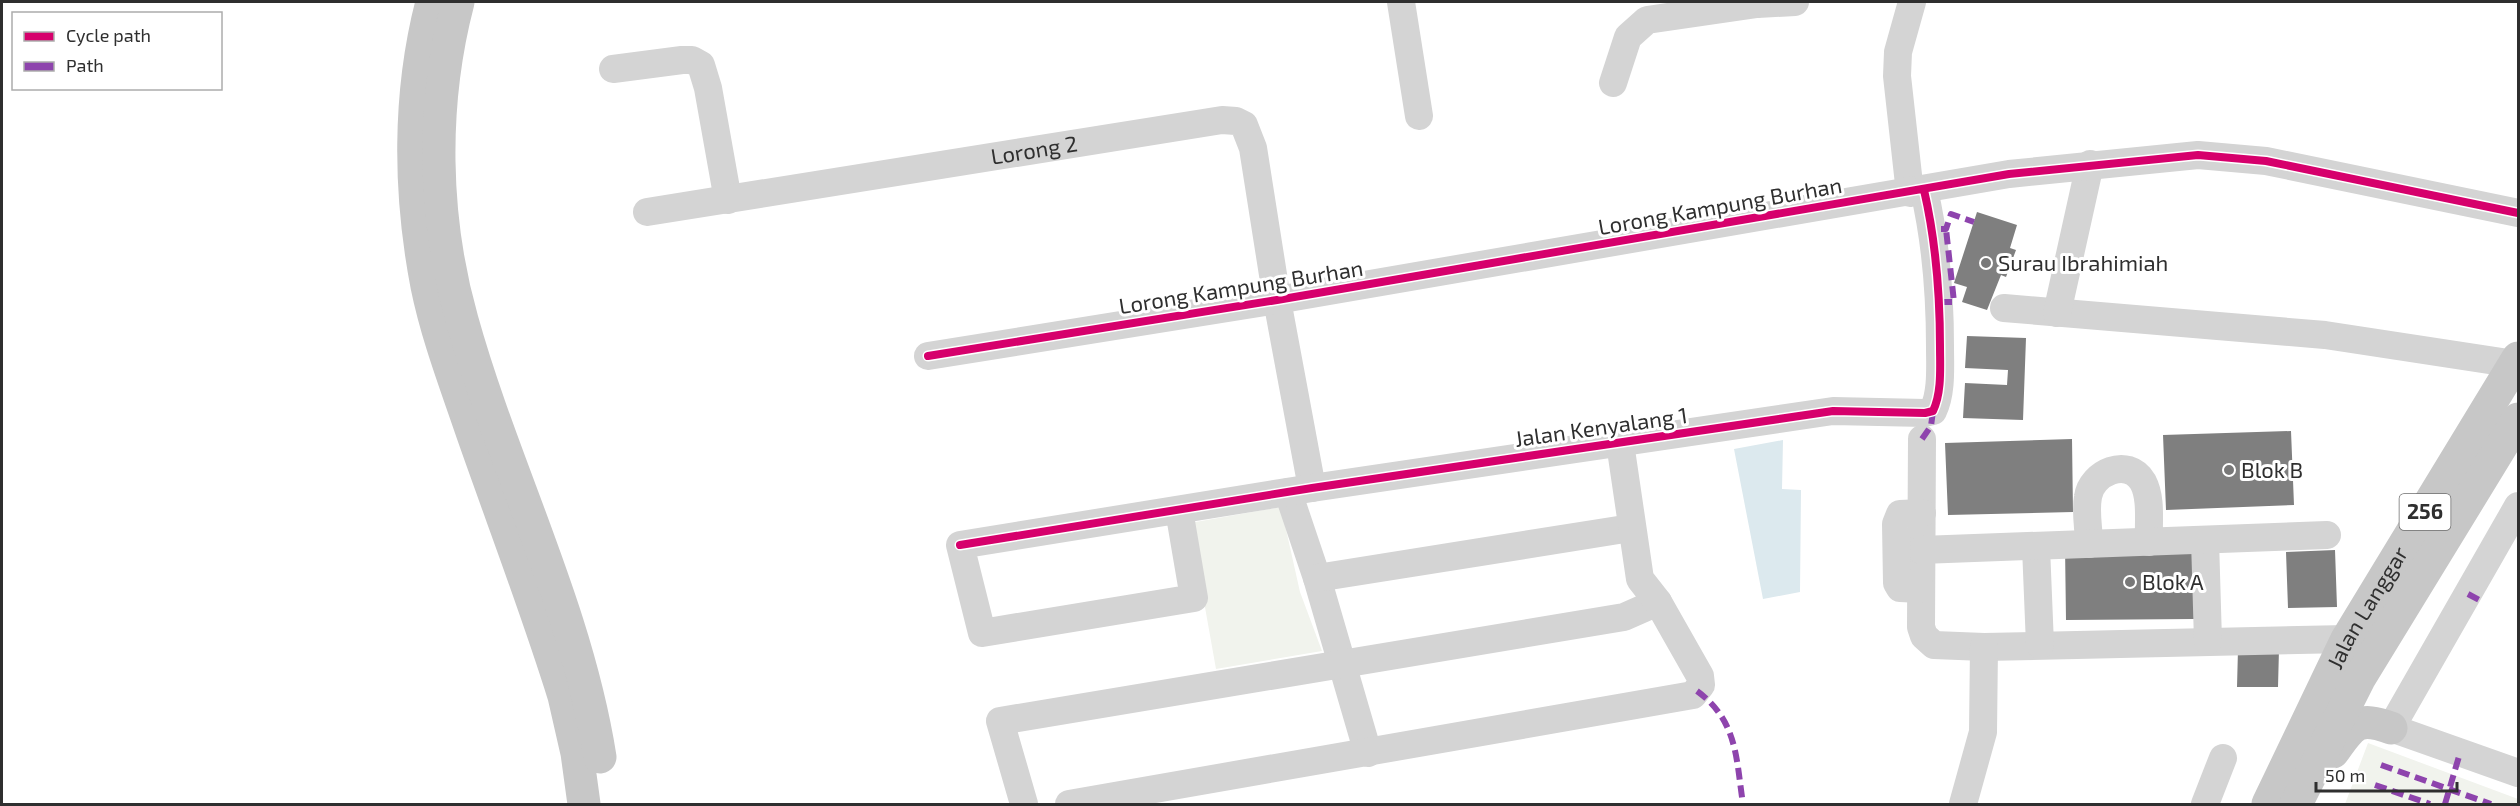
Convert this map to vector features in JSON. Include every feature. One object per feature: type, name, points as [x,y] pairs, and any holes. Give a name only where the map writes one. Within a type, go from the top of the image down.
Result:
[{"type":"main road","points":[[432,2],[417,89],[414,159],[417,219],[428,287],[449,364],[564,696],[577,753],[585,804]]},
{"type":"main road","points":[[458,2],[446,63],[439,130],[440,187],[446,245],[461,320],[575,647],[594,722],[605,804]]},
{"type":"main road","name":"Jalan Langgar","points":[[2268,804],[2348,639],[2517,361]]},
{"type":"main road","name":"Jalan Langgar","points":[[2296,804],[2359,679],[2515,434]]},
{"type":"main road","points":[[2296,804],[2351,727],[2361,722],[2373,721],[2391,728]]},
{"type":"street","points":[[1401,2],[1419,116]]},
{"type":"street","points":[[1614,83],[1628,37],[1647,20],[1757,3],[1795,2]]},
{"type":"street","points":[[1912,2],[1898,52],[1897,76],[1917,191]]},
{"type":"street","points":[[613,69],[682,60],[692,60],[701,65],[708,88],[728,200]]},
{"type":"street","name":"Lorong 2","points":[[647,212],[1211,122],[1236,121],[1244,126],[1253,148],[1277,300]]},
{"type":"street","name":"Lorong Kampung Burhan","points":[[928,356],[1277,300],[2009,174],[2090,164],[2198,155],[2266,162],[2518,213]]},
{"type":"street","points":[[2057,313],[2090,164]]},
{"type":"street","name":"Jalan Kenyalang 1","points":[[1179,510],[1194,598],[982,633],[960,546],[1292,491],[1833,411],[1925,413],[1934,411],[1938,400],[1940,364],[1940,285],[1917,191]]},
{"type":"street","points":[[1277,300],[1292,491],[1340,664],[1368,753]]},
{"type":"street","points":[[2004,308],[2325,335],[2517,361]]},
{"type":"street","points":[[1922,439],[1922,627],[1928,641],[1941,647],[1984,647],[2348,639]]},
{"type":"street","points":[[1069,804],[1688,697],[1697,691],[1700,676],[1658,602],[1640,579],[1620,443]]},
{"type":"street","points":[[2089,544],[2089,492],[2099,475],[2114,469],[2131,472],[2142,481],[2146,491],[2148,542]]},
{"type":"street","points":[[2518,506],[2391,728],[2518,773]]},
{"type":"street","points":[[1921,589],[1900,588],[1897,583],[1896,524],[1900,514],[1922,513]]},
{"type":"street","points":[[1317,578],[1631,528]]},
{"type":"street","points":[[1922,550],[2327,535]]},
{"type":"street","points":[[2205,540],[2208,641]]},
{"type":"street","points":[[2036,547],[2040,645]]},
{"type":"street","points":[[1024,804],[1000,721],[1624,617],[1658,602]]},
{"type":"street","points":[[1963,804],[1983,732],[1984,647]]},
{"type":"street","points":[[2205,804],[2223,758]]},
{"type":"shaded area","points":[[1783,440],[1782,489],[1801,490],[1800,592],[1763,599],[1734,449]]},
{"type":"shaded area","points":[[1281,507],[1300,592],[1322,651],[1216,669],[1190,523]]},
{"type":"shaded area","points":[[2368,743],[2518,799],[2518,804],[2345,804]]},
{"type":"building","name":"Surau Ibrahimiah","points":[[1977,212],[2017,225],[2010,248],[2016,250],[2006,277],[2001,275],[1987,310],[1962,302],[1967,287],[1954,283]]},
{"type":"building","points":[[1967,336],[2026,338],[2023,420],[1963,418],[1965,383],[2007,385],[2008,370],[1965,368]]},
{"type":"building","name":"Blok B","points":[[2291,431],[2294,505],[2166,510],[2163,435]]},
{"type":"building","points":[[2072,439],[2073,512],[1948,515],[1945,443]]},
{"type":"building","name":"Blok A","points":[[2193,545],[2194,619],[2066,620],[2065,546]]},
{"type":"building","points":[[2335,550],[2337,607],[2288,608],[2286,552]]},
{"type":"building","points":[[2238,649],[2279,649],[2278,687],[2237,687]]},
{"type":"marked path","points":[[1941,229],[1946,229],[1951,214],[1974,222]]},
{"type":"marked path","points":[[1940,302],[1954,302],[1946,229]]},
{"type":"marked path","points":[[1922,439],[1931,426],[1933,411]]},
{"type":"marked path","points":[[2468,594],[2483,602]]},
{"type":"marked path","points":[[1697,691],[1710,703],[1728,728],[1736,756],[1743,804]]},
{"type":"marked path","points":[[2445,804],[2460,753]]},
{"type":"marked path","points":[[2381,765],[2491,804]]},
{"type":"marked path","points":[[2375,785],[2430,804]]},
{"type":"cycle path","points":[[928,356],[1277,300],[2009,174],[2198,155],[2266,161],[2518,213]]},
{"type":"cycle path","points":[[960,545],[1312,488],[1833,411],[1925,413],[1933,411],[1940,379],[1939,307],[1934,248],[1924,190]]},
{"type":"place","name":"Surau Ibrahimiah","points":[[1986,263]]},
{"type":"place","name":"Blok B","points":[[2229,470]]},
{"type":"place","name":"Blok A","points":[[2130,582]]}]
